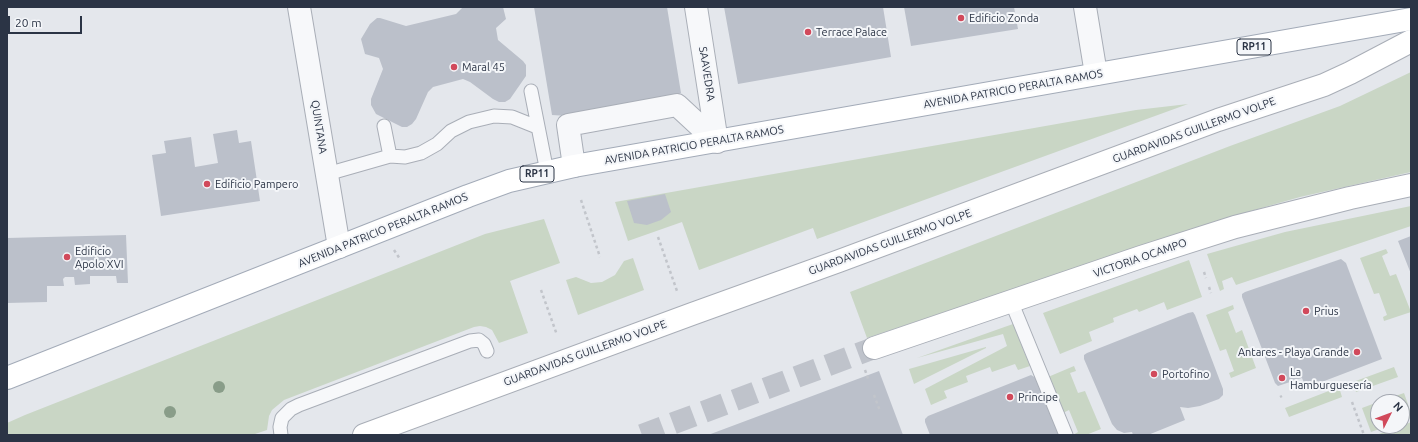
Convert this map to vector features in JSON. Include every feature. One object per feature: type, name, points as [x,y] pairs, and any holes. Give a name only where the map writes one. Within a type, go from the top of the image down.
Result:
[{"type":"main road","name":"AVENIDA PATRICIO PERALTA RAMOS","points":[[7,378],[508,181],[574,166],[1411,19]]},
{"type":"main road","name":"GUARDAVIDAS GUILLERMO VOLPE","points":[[364,435],[1210,123],[1324,85],[1411,41]]},
{"type":"main road","name":"VICTORIA OCAMPO","points":[[874,348],[1235,227],[1343,199],[1411,185]]},
{"type":"street","name":"QUINTANA","points":[[299,7],[339,247]]},
{"type":"street","name":"SAAVEDRA","points":[[696,7],[717,142]]},
{"type":"street","points":[[1086,7],[1096,74]]},
{"type":"street","points":[[574,166],[568,125],[677,105],[717,142]]},
{"type":"lane","points":[[531,91],[547,172]]},
{"type":"lane","points":[[326,174],[390,156],[405,157],[421,153],[437,144],[451,131],[469,122],[494,116],[512,117],[537,127]]},
{"type":"lane","points":[[384,126],[390,156]]},
{"type":"lane","points":[[1011,301],[1066,435]]},
{"type":"lane","points":[[281,435],[280,427],[282,418],[291,409],[299,405],[470,341],[479,340],[484,344],[487,351]]},
{"type":"path","points":[[581,200],[600,257]]},
{"type":"path","points":[[658,237],[677,291]]},
{"type":"path","points":[[1204,272],[1206,278]]},
{"type":"path","points":[[1209,287],[1211,293]]},
{"type":"path","points":[[541,290],[557,335]]},
{"type":"path","points":[[874,395],[880,411]]},
{"type":"path","points":[[1352,402],[1364,435]]},
{"type":"green space","points":[[1411,72],[1411,172],[1300,197],[1223,219],[867,338],[850,292],[1230,146],[1340,106]]},
{"type":"green space","points":[[1188,104],[817,239],[813,228],[699,270],[682,222],[628,241],[615,202],[1136,110]]},
{"type":"green space","points":[[1411,206],[1411,226],[1236,285],[1232,277],[1222,281],[1224,289],[1220,291],[1207,254],[1285,232]]},
{"type":"green space","points":[[544,219],[560,263],[510,281],[528,333],[499,343],[492,330],[480,326],[474,327],[284,400],[272,410],[269,416],[267,430],[252,435],[7,435],[7,423],[25,415],[485,234]]},
{"type":"green space","points":[[1386,249],[1388,253],[1382,256],[1390,276],[1396,274],[1411,312],[1384,321],[1383,317],[1387,315],[1379,293],[1374,294],[1360,258]]},
{"type":"green space","points":[[633,258],[644,290],[578,315],[566,280],[576,277],[591,283],[602,282],[615,275],[624,261]]},
{"type":"green space","points":[[1189,260],[1202,297],[1167,310],[1164,302],[1139,312],[1137,309],[1113,318],[1114,322],[1089,332],[1092,341],[1060,354],[1043,313]]},
{"type":"green space","points":[[1233,305],[1234,309],[1228,312],[1236,333],[1242,330],[1256,368],[1231,378],[1229,373],[1234,371],[1226,349],[1220,351],[1206,315]]},
{"type":"green space","points":[[1013,324],[1030,366],[1018,370],[1015,364],[992,372],[990,367],[966,376],[968,382],[944,391],[947,398],[931,405],[925,389],[1007,346],[1003,334],[917,358]]},
{"type":"green space","points":[[986,348],[914,384],[909,369]]},
{"type":"green space","points":[[1074,366],[1076,371],[1070,373],[1078,393],[1085,391],[1101,429],[1086,435],[1073,435],[1078,432],[1069,410],[1063,413],[1048,377]]},
{"type":"green space","points":[[1394,367],[1398,377],[1356,392],[1353,382]]},
{"type":"green space","points":[[1339,387],[1342,397],[1289,417],[1285,408]]},
{"type":"green space","points":[[1370,405],[1370,429],[1362,408]]},
{"type":"green space","points":[[1410,422],[1411,435],[1376,435],[1410,434]]},
{"type":"building","name":"Maral 45","points":[[463,7],[503,7],[506,19],[496,28],[498,40],[526,65],[526,76],[510,99],[505,102],[499,102],[470,82],[463,79],[433,87],[428,92],[416,119],[407,127],[402,127],[376,114],[371,105],[371,99],[383,69],[379,58],[365,54],[361,39],[370,24],[377,18],[380,18],[406,26],[456,14]]},
{"type":"building","points":[[534,7],[667,7],[681,93],[659,103],[584,117],[552,115]]},
{"type":"building","name":"Terrace Palace","points":[[724,7],[883,7],[891,57],[738,84]]},
{"type":"building","name":"Edificio Zonda","points":[[904,7],[1014,7],[1018,29],[911,46]]},
{"type":"building","name":"Edificio Pampero","points":[[237,130],[239,143],[251,141],[260,201],[161,216],[152,155],[166,153],[164,141],[191,137],[195,167],[218,163],[213,134]]},
{"type":"building","points":[[665,194],[671,212],[661,220],[647,225],[634,223],[627,201]]},
{"type":"building","name":"Edificio Apolo XVI","points":[[126,235],[128,283],[117,283],[116,276],[90,276],[90,284],[75,285],[74,277],[65,277],[63,279],[64,286],[47,286],[47,302],[7,303],[7,238]]},
{"type":"building","points":[[1411,236],[1411,274],[1398,241]]},
{"type":"building","name":"Prius","points":[[1341,259],[1346,263],[1382,359],[1306,388],[1302,378],[1278,386],[1275,383],[1242,294]]},
{"type":"building","name":"Portofino","points":[[1193,312],[1223,389],[1223,395],[1219,399],[1200,406],[1188,408],[1180,407],[1185,420],[1148,435],[1133,435],[1132,432],[1124,433],[1117,430],[1112,424],[1084,359],[1084,355]]},
{"type":"building","points":[[879,371],[903,435],[708,435]]},
{"type":"building","name":"Principe","points":[[1031,375],[1036,378],[1060,435],[930,435],[925,422],[925,419],[928,416]]},
{"type":"tunnel","points":[[642,435],[874,348]]},
{"type":"place","name":"Edificio Zonda","points":[[961,18]]},
{"type":"place","name":"Terrace Palace","points":[[808,32]]},
{"type":"place","name":"Maral 45","points":[[454,67]]},
{"type":"place","name":"Edificio Pampero","points":[[207,184]]},
{"type":"place","name":"Edificio Apolo XVI","points":[[67,257]]},
{"type":"place","name":"Prius","points":[[1306,311]]},
{"type":"place","name":"Antares - Playa Grande","points":[[1357,352]]},
{"type":"place","name":"Portofino","points":[[1154,374]]},
{"type":"place","name":"La Hamburguesería","points":[[1282,378]]},
{"type":"place","name":"Principe","points":[[1010,397]]}]
